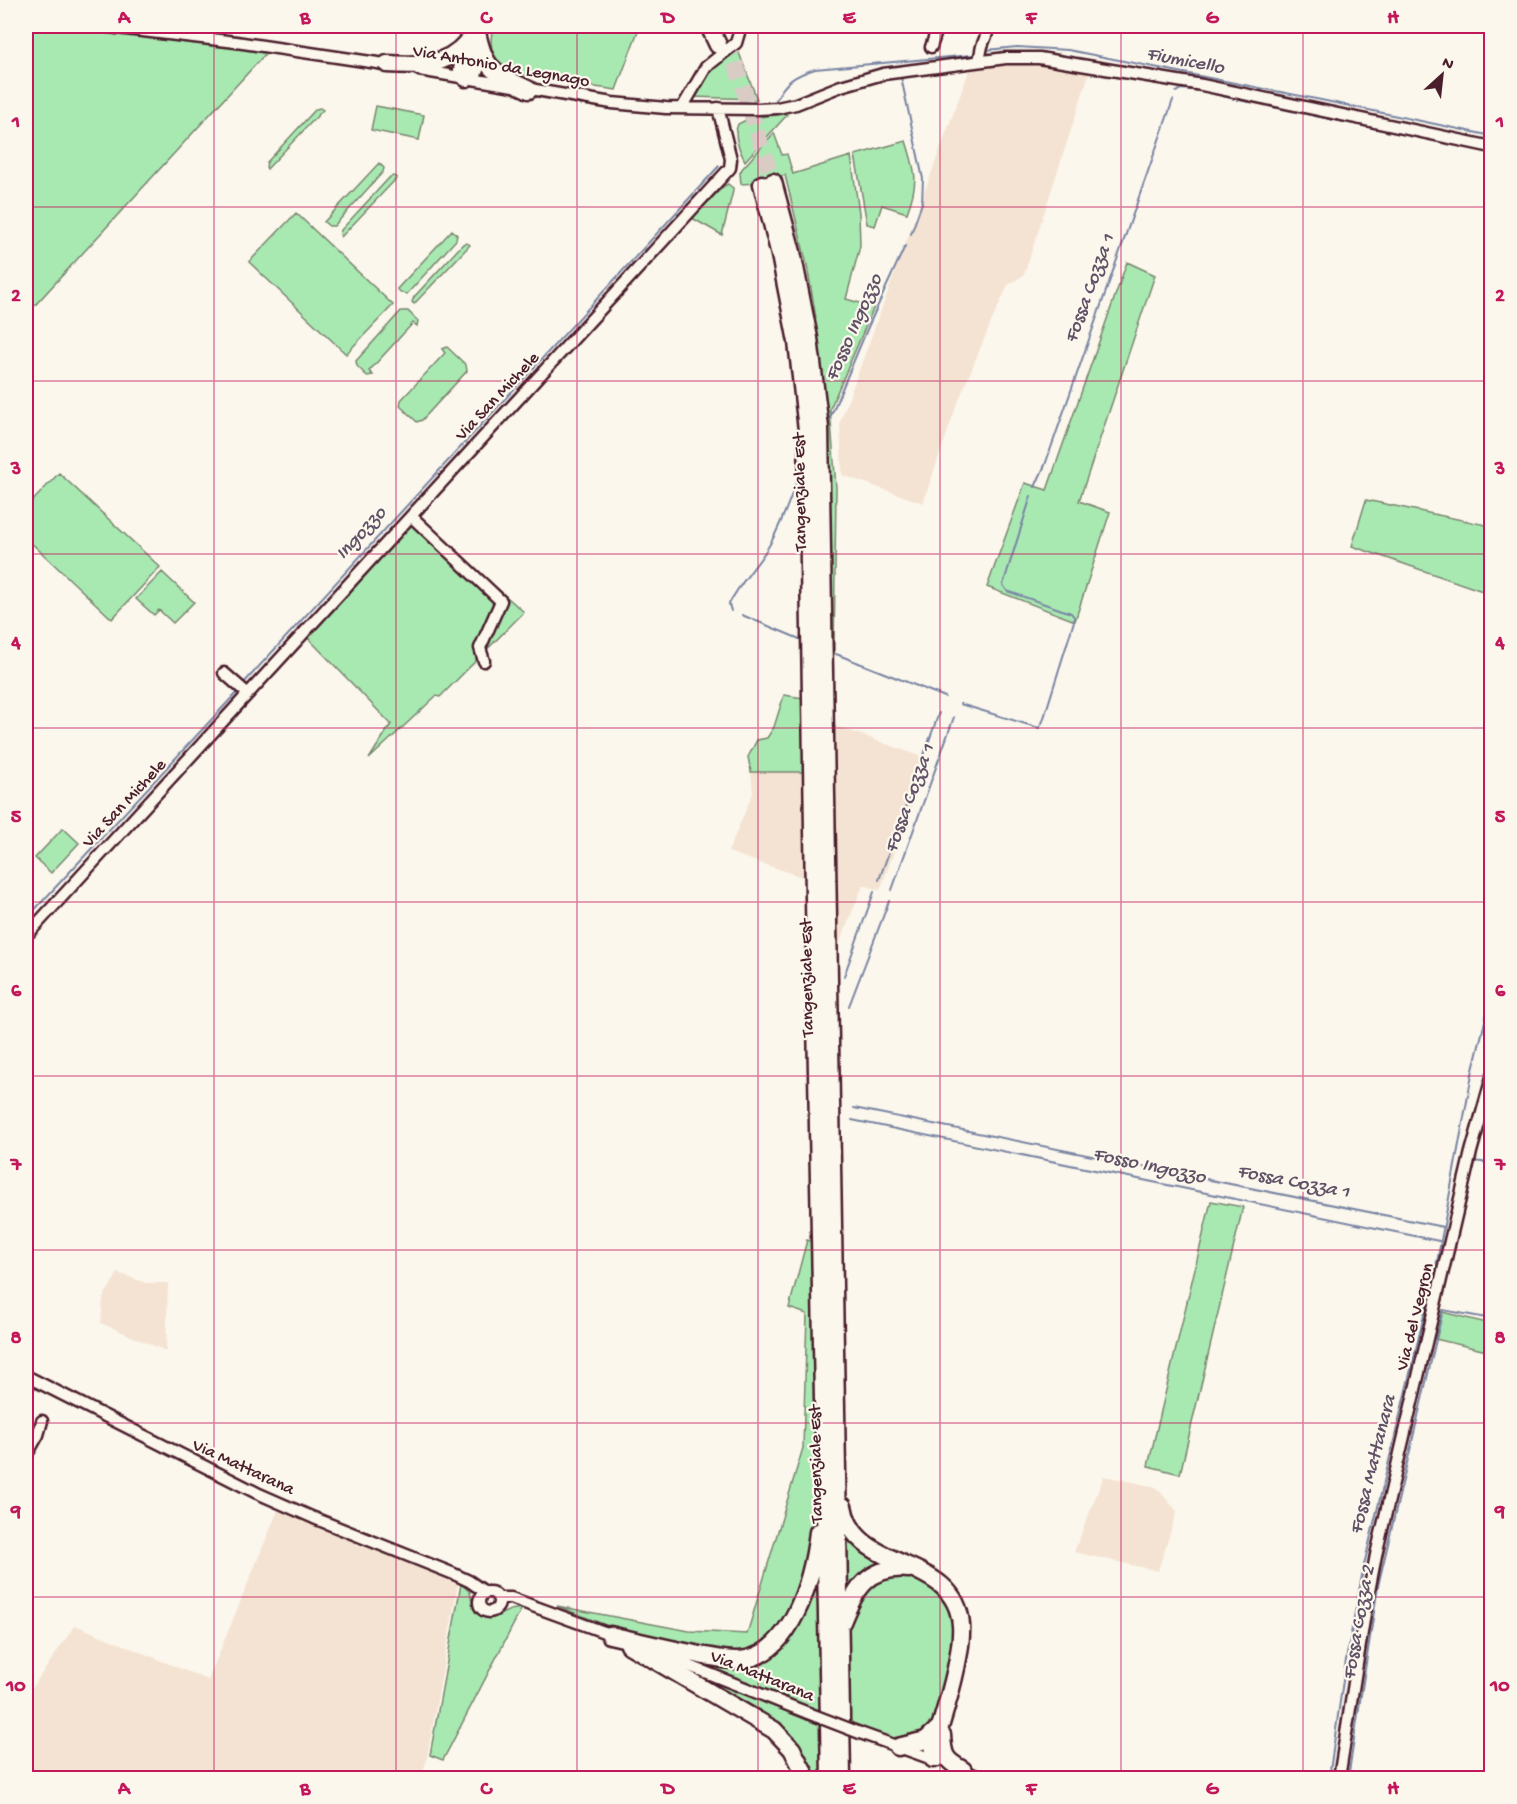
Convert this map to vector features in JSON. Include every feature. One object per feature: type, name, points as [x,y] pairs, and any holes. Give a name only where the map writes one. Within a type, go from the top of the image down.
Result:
[{"type":"highway","points":[[466,78],[462,70],[474,47],[476,26]]},
{"type":"highway","points":[[709,26],[722,37]]},
{"type":"highway","points":[[387,64],[414,65],[438,62],[474,47]]},
{"type":"highway","points":[[474,47],[499,75],[530,90]]},
{"type":"highway","name":"Tangenziale Est","points":[[830,1779],[807,430],[797,342],[768,183],[792,252],[809,338],[820,428],[842,1779]]},
{"type":"highway","points":[[837,1444],[845,1517],[867,1546],[939,1581],[955,1600],[961,1624],[961,1641],[942,1722],[933,1743],[938,1753],[963,1770]]},
{"type":"highway","points":[[610,1635],[663,1648],[737,1660],[749,1658],[775,1644],[791,1623],[806,1588],[816,1550],[825,1469]]},
{"type":"highway","points":[[839,1628],[852,1596],[870,1577],[891,1569],[914,1570]]},
{"type":"highway","points":[[610,1635],[774,1730],[792,1749],[807,1779]]},
{"type":"highway","points":[[898,1747],[926,1740],[938,1730],[942,1722]]},
{"type":"street","name":"Via Antonio da Legnago","points":[[100,26],[236,42],[387,64],[612,103],[682,108],[777,108],[883,74],[980,54],[1006,58],[1039,58],[1202,85],[1491,147]]},
{"type":"street","points":[[682,108],[706,67],[736,43],[741,26]]},
{"type":"street","points":[[931,47],[938,26]]},
{"type":"street","points":[[980,54],[990,26]]},
{"type":"street","name":"Via San Michele","points":[[26,936],[246,692],[730,168],[731,159],[718,108]]},
{"type":"street","points":[[411,516],[501,601],[480,648],[484,661]]},
{"type":"street","points":[[224,673],[246,692]]},
{"type":"street","name":"Via del Vegron","points":[[1339,1779],[1376,1555],[1491,1077]]},
{"type":"street","name":"Via Mattarana","points":[[26,1376],[257,1493],[454,1574],[469,1581],[485,1593]]},
{"type":"street","points":[[26,1456],[38,1435],[42,1421]]},
{"type":"street","name":"Via Mattarana","points":[[454,1574],[474,1592],[479,1604]]},
{"type":"street","points":[[493,1592],[499,1598],[496,1610],[487,1612],[479,1604],[480,1597],[485,1593],[493,1592]]},
{"type":"street","name":"Via Mattarana","points":[[499,1598],[511,1598],[530,1605],[898,1747],[938,1753]]},
{"type":"street","name":"Via Mattarana","points":[[496,1610],[513,1605],[530,1605]]},
{"type":"street","points":[[963,1770],[982,1779]]},
{"type":"shaded area","points":[[1039,63],[1090,71],[1024,275],[1008,285],[990,325],[956,407],[923,503],[842,475],[840,422],[970,68]]},
{"type":"shaded area","points":[[828,723],[928,759],[880,890],[863,885],[831,965]]},
{"type":"shaded area","points":[[751,772],[804,772],[805,878],[728,852],[753,793]]},
{"type":"shaded area","points":[[118,1273],[146,1283],[168,1283],[166,1351],[101,1323],[103,1298]]},
{"type":"shaded area","points":[[1104,1476],[1156,1487],[1177,1511],[1158,1571],[1074,1552]]},
{"type":"shaded area","points":[[278,1510],[458,1584],[426,1763],[420,1778],[26,1778],[26,1697],[75,1625],[208,1680]]},
{"type":"green space","points":[[33,26],[80,26],[268,51],[26,315],[26,67]]},
{"type":"green space","points":[[493,26],[630,26],[639,28],[616,90],[556,81],[510,70],[497,61],[492,52]]},
{"type":"green space","points":[[736,45],[757,99],[692,97],[707,70]]},
{"type":"green space","points":[[376,106],[424,115],[419,140],[371,130]]},
{"type":"green space","points":[[316,109],[323,110],[267,169],[267,162]]},
{"type":"green space","points":[[786,114],[745,161],[736,138],[738,124],[750,118]]},
{"type":"green space","points":[[774,133],[782,155],[787,154],[793,174],[851,156],[859,213],[860,246],[846,299],[874,307],[830,409],[836,488],[834,654],[830,652],[819,355],[814,319],[816,318],[807,265],[785,175],[757,183],[741,184],[742,169]]},
{"type":"green space","points":[[906,141],[915,177],[907,213],[882,205],[875,226],[867,224],[855,155]]},
{"type":"green space","points":[[379,163],[384,168],[383,172],[334,226],[329,226],[324,222]]},
{"type":"green space","points":[[390,177],[397,178],[341,237],[341,230]]},
{"type":"green space","points":[[728,184],[733,191],[722,235],[692,218]]},
{"type":"green space","points":[[296,213],[393,305],[346,354],[249,262]]},
{"type":"green space","points":[[452,230],[457,235],[456,240],[407,294],[397,289]]},
{"type":"green space","points":[[463,244],[470,245],[414,304],[412,302],[414,297]]},
{"type":"green space","points":[[1127,262],[1155,275],[1079,501],[1110,512],[1075,621],[987,587],[1025,483],[1047,490]]},
{"type":"green space","points":[[401,311],[408,311],[418,321],[417,326],[413,323],[369,371],[373,375],[367,376],[357,366],[356,361]]},
{"type":"green space","points":[[447,347],[466,365],[467,371],[422,420],[417,422],[400,406],[401,400],[445,353],[442,349]]},
{"type":"green space","points":[[59,473],[160,567],[112,619],[26,538],[26,508]]},
{"type":"green space","points":[[1366,500],[1491,526],[1491,594],[1352,546]]},
{"type":"green space","points":[[411,516],[524,612],[440,697],[436,696],[369,759],[391,724],[308,638]]},
{"type":"green space","points":[[162,572],[194,602],[173,623],[159,610],[154,615],[136,599]]},
{"type":"green space","points":[[784,695],[803,698],[804,772],[751,772],[748,757],[757,740],[767,738],[774,727]]},
{"type":"green space","points":[[63,828],[79,843],[51,873],[35,858]]},
{"type":"green space","points":[[1211,1201],[1243,1207],[1180,1474],[1148,1466]]},
{"type":"green space","points":[[807,1240],[814,1242],[818,1530],[811,1561],[777,1633],[752,1650],[736,1653],[636,1637],[557,1606],[689,1631],[747,1634],[803,1448],[807,1314],[789,1308]]},
{"type":"green space","points":[[1442,1312],[1491,1324],[1491,1352],[1435,1339]]},
{"type":"green space","points":[[845,1533],[886,1561],[847,1593]]},
{"type":"green space","points":[[892,1573],[926,1578],[956,1616],[951,1662],[932,1731],[902,1741],[847,1723],[848,1620],[863,1590]]},
{"type":"green space","points":[[461,1584],[470,1592],[472,1602],[479,1614],[493,1618],[510,1610],[522,1608],[443,1760],[430,1755]]},
{"type":"green space","points":[[816,1585],[820,1585],[824,1712],[674,1654],[750,1661]]},
{"type":"green space","points":[[673,1667],[826,1726],[826,1778],[817,1778],[803,1751],[790,1736]]},
{"type":"waterway","name":"Fiumicello","points":[[986,50],[1017,47],[1068,50],[1492,136]]},
{"type":"waterway","name":"Fiumicello","points":[[776,100],[783,88],[792,80],[815,69],[978,53]]},
{"type":"waterway","name":"Fosso Ingozzo","points":[[901,77],[923,179],[922,203],[911,234]]},
{"type":"waterway","name":"Fossa Cozza 1","points":[[1176,92],[1181,89],[1195,90]]},
{"type":"waterway","name":"Fossa Cozza 1","points":[[1214,94],[1248,102]]},
{"type":"waterway","name":"Fossa Cozza 1","points":[[1035,487],[1045,465],[1173,100]]},
{"type":"waterway","name":"Fossa Cozza 1","points":[[1268,106],[1492,153]]},
{"type":"waterway","name":"Ingozzo","points":[[242,685],[719,166]]},
{"type":"waterway","name":"Fosso Ingozzo","points":[[829,420],[905,246]]},
{"type":"waterway","name":"Fosso Ingozzo","points":[[731,611],[729,604],[733,597],[772,541],[799,476]]},
{"type":"waterway","name":"Fossa Cozza 1","points":[[960,704],[1039,728],[1043,721],[1075,618],[1071,613],[1007,591],[1003,585],[1031,496]]},
{"type":"waterway","name":"Fosso Ingozzo","points":[[742,615],[802,640]]},
{"type":"waterway","name":"Fosso Ingozzo","points":[[836,654],[945,697]]},
{"type":"waterway","name":"Ingozzo","points":[[26,919],[239,690]]},
{"type":"waterway","name":"Fosso Ingozzo","points":[[879,880],[939,713]]},
{"type":"waterway","name":"Fossa Cozza 1","points":[[892,890],[954,717]]},
{"type":"waterway","name":"Fosso Ingozzo","points":[[844,976],[874,892]]},
{"type":"waterway","name":"Fossa Cozza 1","points":[[849,1006],[889,901]]},
{"type":"waterway","name":"Fossa Mattanara","points":[[1329,1778],[1346,1660],[1364,1565],[1438,1257],[1472,1074],[1492,993]]},
{"type":"waterway","name":"Fossa Cozza 1","points":[[854,1108],[1443,1227]]},
{"type":"waterway","name":"Fosso Ingozzo","points":[[852,1120],[1439,1241]]},
{"type":"waterway","name":"Fossa Cozza 2","points":[[1472,1161],[1492,1163]]},
{"type":"waterway","name":"Fossa Cozza 2","points":[[1348,1778],[1378,1586],[1443,1310],[1492,1319]]},
{"type":"tunnel","points":[[728,40],[773,182]]}]
